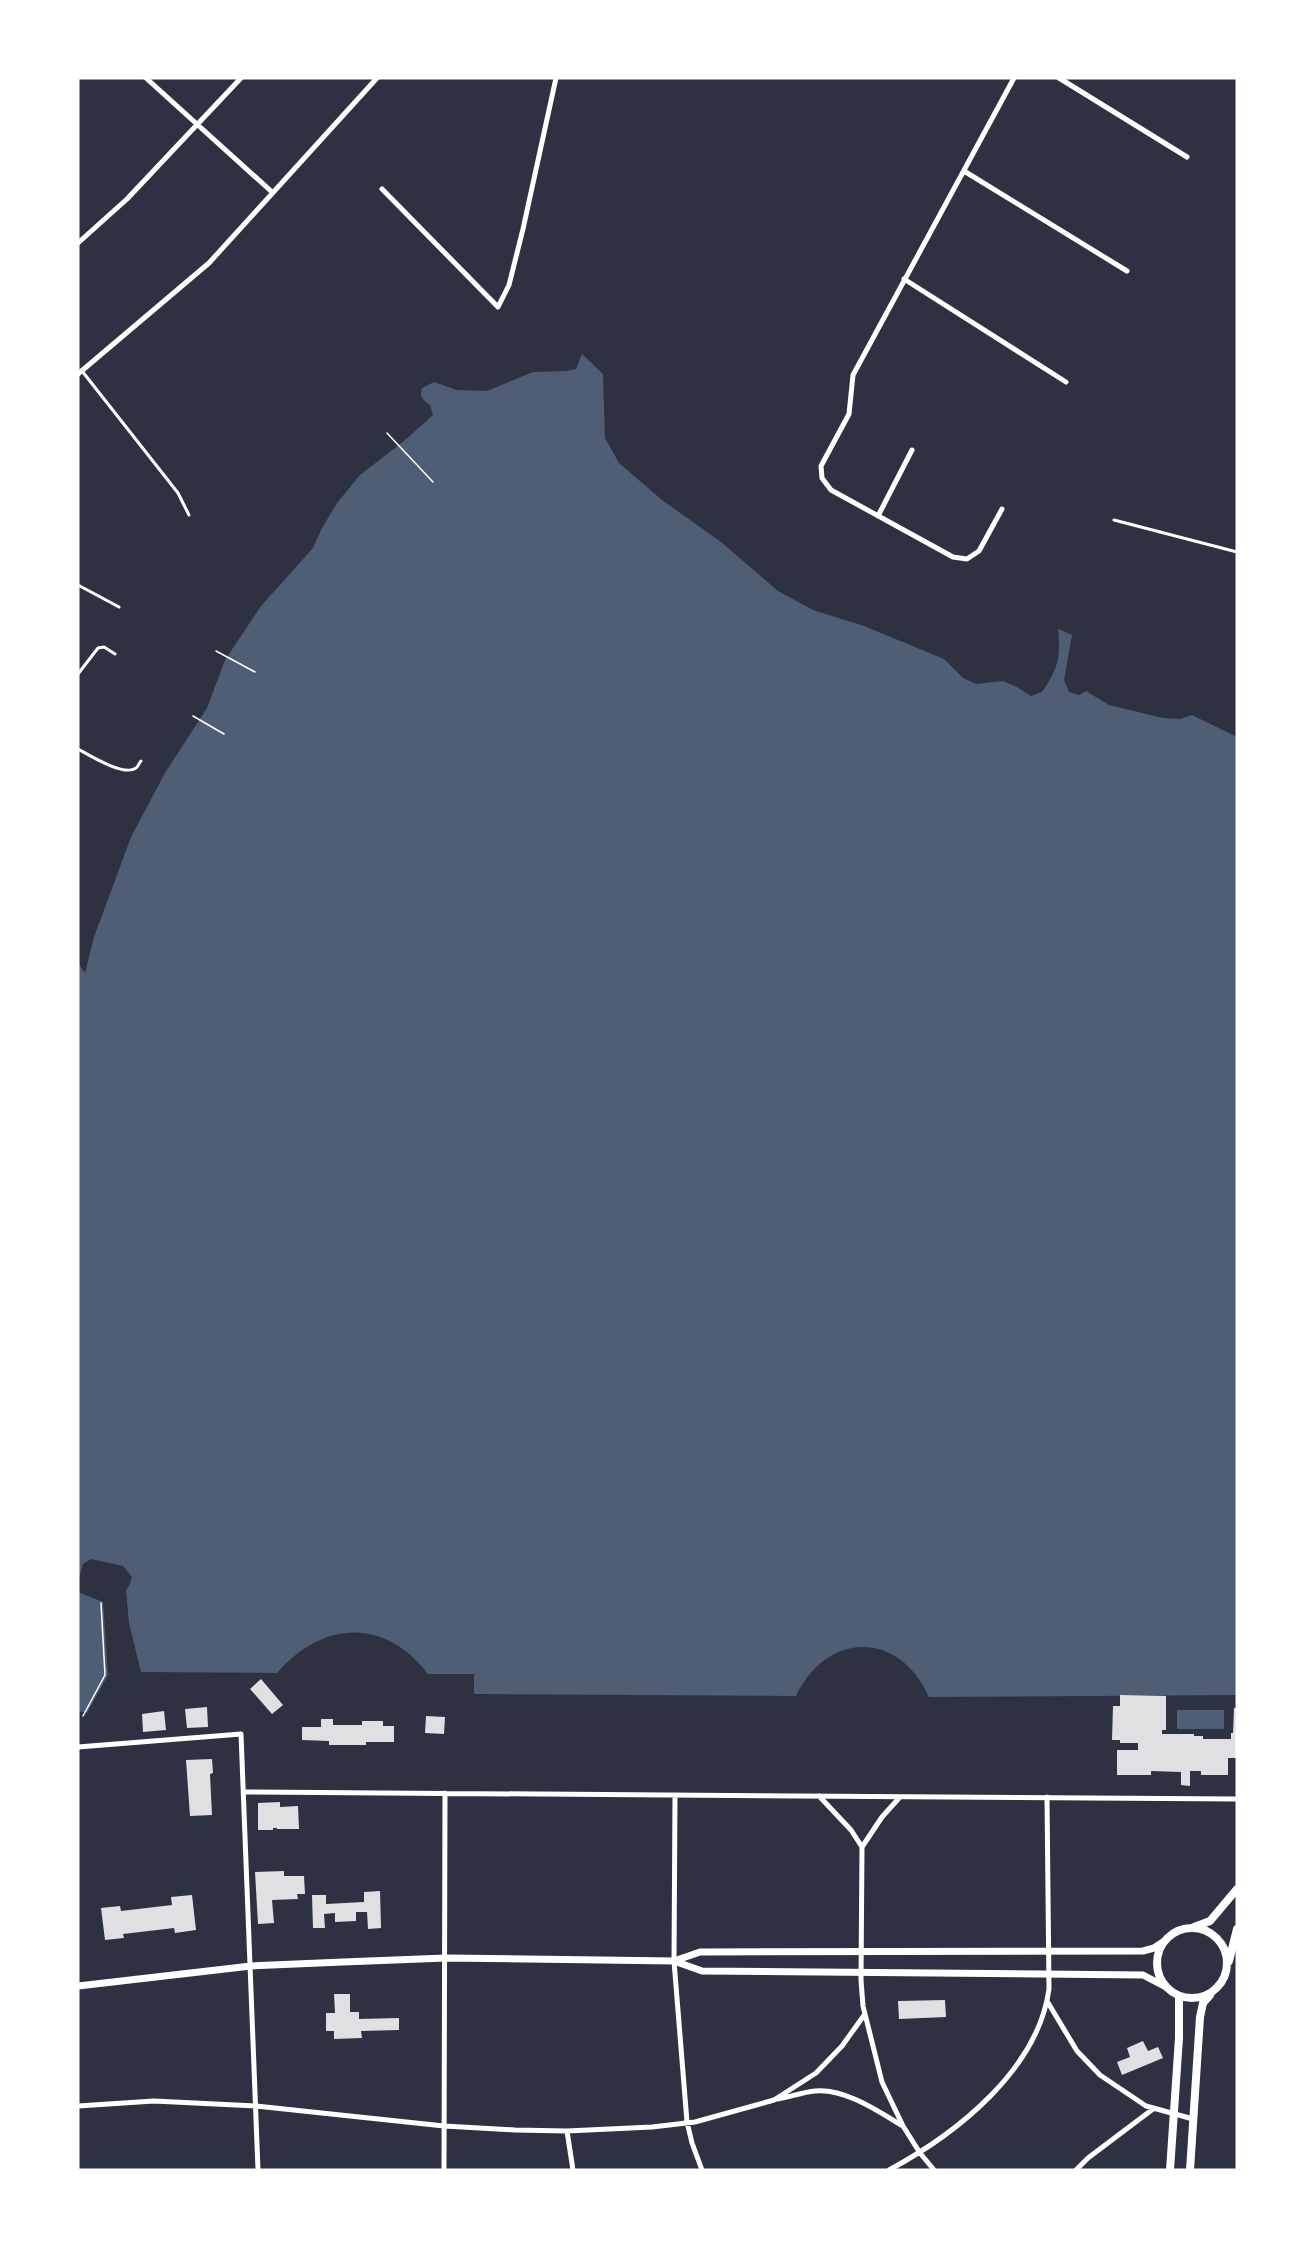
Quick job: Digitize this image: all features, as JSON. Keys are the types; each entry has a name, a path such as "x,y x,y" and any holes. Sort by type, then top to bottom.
{"main road":[{"path":"1213,1992 1190,1999 1179,1996 1166,1987 1160,1978 1158,1958 1166,1940 1180,1930 1210,1921 1237,1889"},
{"path":"1188,1928 1199,1929 1218,1939 1224,1947 1228,1968"},
{"path":"1190,2170 1201,2010 1203,2003 1220,1986 1228,1968 1237,1929"},
{"path":"1170,2170 1179,2038 1179,1996"}],"street":[{"path":"146,78 272,192"},
{"path":"78,243 127,200 241,78"},
{"path":"80,373 209,263 376,78"},
{"path":"382,189 498,308 509,285 556,78"},
{"path":"1002,509 979,551 967,559 953,557 831,490 822,478 821,466 849,414 853,375 1014,78"},
{"path":"1059,78 1187,157"},
{"path":"964,171 1127,271"},
{"path":"904,279 1066,382"},
{"path":"878,516 912,450"},
{"path":"78,1748 241,1734 258,2170"},
{"path":"244,1792 1237,1799"},
{"path":"444,2170 445,1792"},
{"path":"819,1795 862,1847"},
{"path":"675,1796 674,1961 687,2122 702,2170"},
{"path":"900,1797 882,1817 862,1847 861,1972 865,2014 882,2082 903,2126 934,2170"},
{"path":"889,2170 920,2153 991,2096 1031,2043 1047,2001 1049,1973 1047,1797"},
{"path":"674,1961 700,1952 1143,1951 1154,1948 1166,1940"},
{"path":"78,1986 250,1966 446,1958 674,1961 702,1971 1143,1975 1166,1987"},
{"path":"1047,2001 1067,2037 1088,2064 1126,2093 1153,2109 1193,2120"},
{"path":"774,2100 816,2073 842,2046 865,2014"},
{"path":"78,2106 154,2101 256,2106 444,2126 567,2132 694,2122 817,2091 837,2094 864,2103 903,2126"},
{"path":"1076,2170 1088,2158 1153,2109"},
{"path":"567,2132 573,2170"}],"lane":[{"path":"80,373 178,493 189,515"},
{"path":"1114,520 1237,552"},
{"path":"78,585 119,607"},
{"path":"78,674 98,648 104,647 115,654"},
{"path":"78,749 116,768 135,769 141,760"}],"path":[{"path":"387,433 433,482"},
{"path":"216,651 255,672"},
{"path":"193,716 224,734"},
{"path":"83,1716 105,1675 101,1603"}],"water":[{"path":"582,354 603,374 605,438 619,463 662,500 721,542 778,591 813,610 864,626 944,659 963,678 976,684 1003,681 1031,696 1042,692 1055,669 1059,648 1058,629 1072,635 1064,680 1069,692 1079,695 1086,691 1109,705 1163,718 1180,719 1192,715 1237,737 1237,1695 929,1697 916,1675 900,1659 882,1650 863,1647 844,1650 826,1659 809,1675 796,1696 474,1694 474,1674 428,1674 411,1655 392,1642 373,1635 353,1633 333,1635 314,1643 295,1656 277,1673 141,1672 129,1623 126,1590 132,1577 123,1566 91,1559 83,1564 78,1582 78,963 85,973 94,937 131,837 165,773 207,708 225,660 261,606 313,548 337,503 360,475 433,415 430,405 421,396 422,388 434,382 457,390 487,391 533,372 576,369"},
{"path":"78,1592 103,1602 108,1675 87,1713 78,1711"},
{"path":"1177,1710 1224,1710 1224,1729 1177,1729"}],"building":[{"path":"261,1679 283,1705 272,1714 250,1689"},
{"path":"1120,1695 1166,1696 1166,1730 1162,1730 1162,1734 1194,1734 1194,1736 1203,1736 1203,1739 1231,1739 1234,1708 1237,1708 1237,1758 1228,1758 1228,1775 1201,1775 1201,1771 1190,1771 1190,1786 1181,1785 1181,1772 1151,1771 1151,1775 1117,1775 1117,1750 1138,1750 1138,1743 1120,1743 1120,1740 1112,1740 1113,1706 1120,1706"},
{"path":"207,1707 208,1727 187,1728 185,1709"},
{"path":"164,1711 166,1730 143,1732 142,1714"},
{"path":"426,1716 445,1717 444,1734 425,1733"},
{"path":"321,1719 333,1719 333,1725 362,1725 362,1721 383,1721 383,1726 394,1726 394,1742 329,1745 329,1741 302,1740 302,1727 321,1727"},
{"path":"212,1759 213,1773 210,1774 212,1815 190,1816 186,1760"},
{"path":"280,1802 280,1807 298,1806 299,1829 258,1830 258,1803"},
{"path":"284,1871 284,1876 304,1876 305,1894 297,1894 298,1899 272,1900 274,1923 258,1924 255,1872"},
{"path":"380,1891 381,1928 368,1929 367,1912 356,1912 356,1921 335,1922 335,1913 324,1914 325,1928 313,1928 312,1895 326,1895 326,1904 364,1902 364,1892"},
{"path":"192,1895 196,1930 175,1933 174,1928 123,1934 124,1938 105,1940 101,1908 120,1906 121,1911 172,1905 171,1897"},
{"path":"334,1994 350,1994 350,2012 359,2012 359,2019 399,2018 399,2030 361,2031 362,2038 334,2039 334,2031 326,2031 326,2013 335,2013"},
{"path":"945,2000 946,2017 899,2019 898,2001"},
{"path":"1143,2041 1148,2051 1158,2047 1163,2058 1122,2075 1117,2062 1130,2057 1127,2048"}]}
